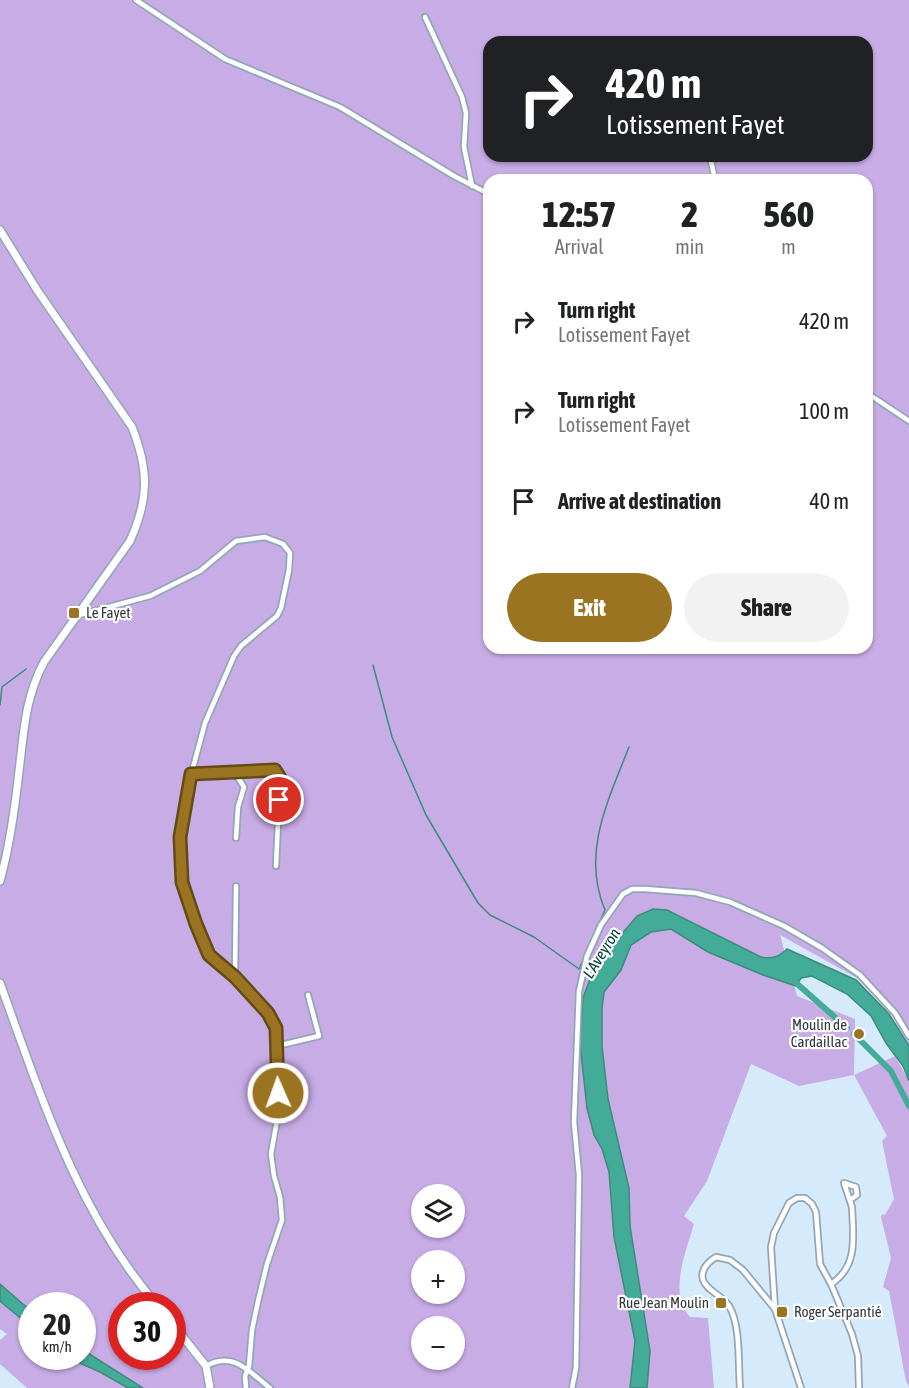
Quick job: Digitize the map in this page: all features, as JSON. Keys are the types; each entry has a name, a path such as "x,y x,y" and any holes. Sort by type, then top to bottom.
{"street":[{"path":"136,0 225,59 340,107 483,191"},
{"path":"425,17 462,97 466,113 464,147 472,186"},
{"path":"0,230 57,320 121,408 140,449 145,468 143,505 130,542 44,662 28,698 14,816 0,881"},
{"path":"873,397 909,421"},
{"path":"79,615 150,596 200,572 236,541 265,537 283,544 290,553 281,608 277,616 241,646 234,656 205,723 191,774 180,837 182,882 209,955 235,977 268,1013 276,1028 279,1109 271,1154 280,1197 282,1220 261,1286 252,1330 246,1388"},
{"path":"191,774 235,774 275,770 280,778 276,866"},
{"path":"235,774 244,787 238,807 236,838"},
{"path":"235,977 236,886"},
{"path":"572,1388 576,1368 579,1175 574,1122 579,991 587,956 601,925 623,894 632,889 696,893 730,902 784,926 822,948 860,975 895,1013 909,1036"},
{"path":"0,983 45,1110 74,1176 107,1236 146,1292"},
{"path":"277,1046 319,1036 308,995"},
{"path":"801,1388 775,1309 771,1247 774,1233 789,1203 797,1198 805,1198 816,1212 820,1264 852,1334 858,1356 859,1388"},
{"path":"831,1284 845,1272 854,1249 850,1200"},
{"path":"740,1388 734,1316 726,1302 709,1289 703,1280 702,1272 708,1262 716,1257 730,1260 743,1270 775,1309"},
{"path":"186,1338 206,1366 210,1388"},
{"path":"206,1366 224,1359 236,1362 270,1388"}],"shaded area":[{"path":"0,0 909,0 909,1045 892,1015 859,979 780,935 797,996 855,1019 854,1075 799,1086 751,1064 707,1181 684,1216 694,1224 683,1259 679,1285 680,1297 690,1317 708,1318 714,1388 27,1388 0,1364 0,1340 7,1334 0,1329"},
{"path":"653,909 667,910 761,957 775,957 787,949 856,980 889,1014 909,1046 909,1081 903,1066 886,1043 871,1016 847,994 812,976 801,978 796,986 763,975 708,952 671,929 651,932 631,945 621,970 604,992 602,1008 602,1046 608,1099 629,1188 630,1226 650,1351 647,1388 630,1388 635,1341 614,1237 609,1172 602,1149 594,1135 587,1108 580,1044 583,998 590,979 609,949 610,942 620,936 637,916"},
{"path":"895,1056 909,1081 909,1387 889,1291 883,1287 891,1258 881,1217 882,1214 885,1215 894,1199 882,1141 887,1136 854,1075"},
{"path":"0,1284 18,1300 18,1316 0,1301"},
{"path":"96,1358 108,1366 108,1370 115,1370 143,1388 128,1388 96,1370"}],"waterway":[{"name":"L'Aveyron","path":"373,665 392,737 426,815 478,903 490,915 534,937 579,969 605,910 598,889 596,868 600,827 629,747"},
{"path":"0,705 2,687 26,669"},
{"path":"794,981 847,1028"},
{"path":"854,1034 891,1071 909,1106"}],"place":[{"name":"Le Fayet","path":"74,613"},
{"name":"Moulin de Cardaillac","path":"859,1034"},
{"name":"Rue Jean Moulin","path":"721,1303"},
{"name":"Roger Serpantié","path":"782,1312"}],"route":[{"path":"278,1093 276,1028 268,1013 235,977 209,955 182,882 180,837 191,774 235,774 275,770 280,778 279,800"}]}
